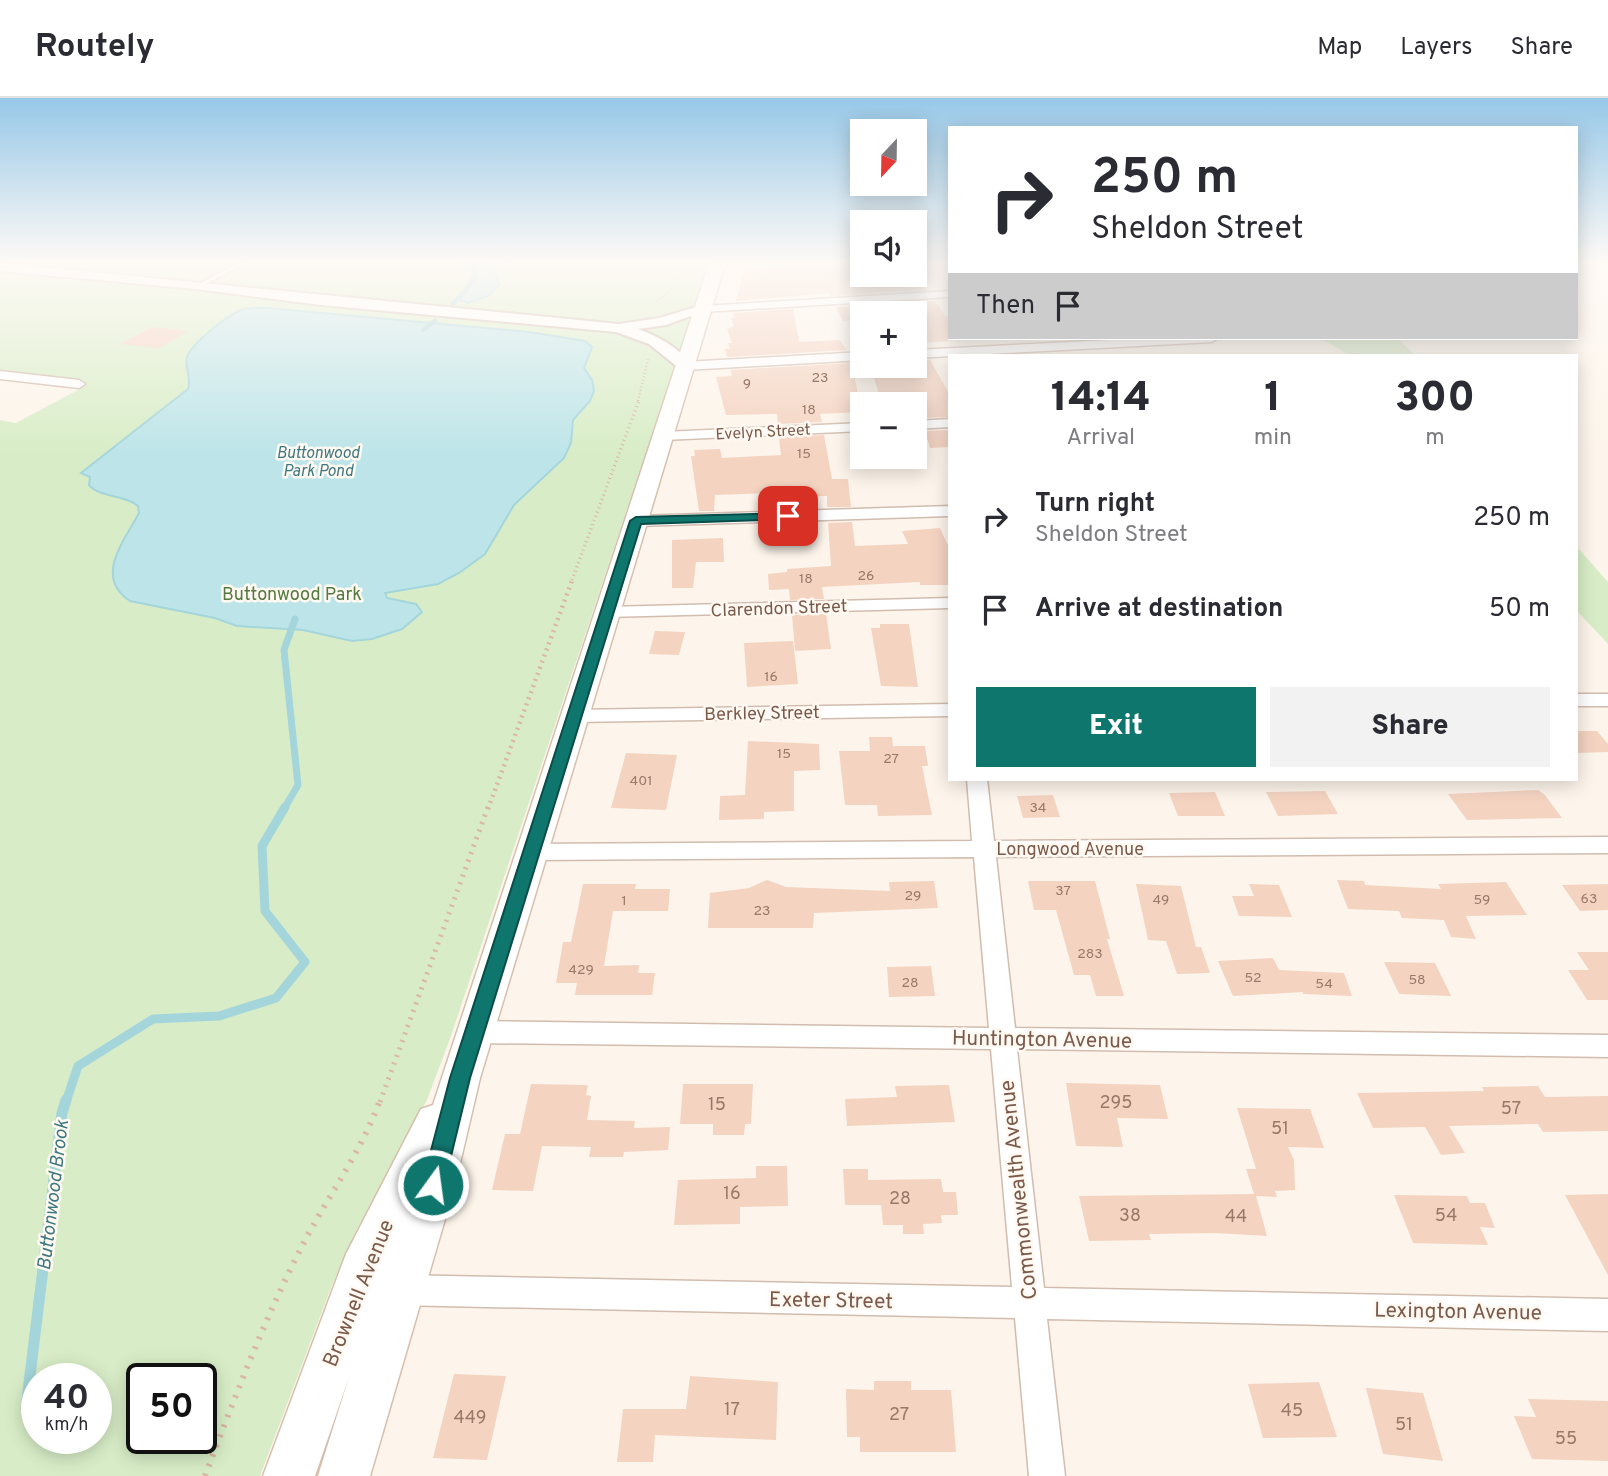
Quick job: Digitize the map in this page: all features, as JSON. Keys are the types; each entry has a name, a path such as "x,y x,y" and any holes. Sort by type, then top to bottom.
{"main road":[{"name":"Brownell Avenue","path":"289,1476 378,1289 433,1185 460,1078 698,325"},
{"name":"Brownell Avenue","path":"344,1476 378,1289"}],"street":[{"path":"587,325 616,328 655,340 670,349 685,366 850,357"},
{"path":"616,328 636,325"},
{"path":"927,353 1175,340"},
{"path":"2,376 79,384"},
{"path":"927,424 948,423"},
{"name":"Evelyn Street","path":"663,436 850,428"},
{"path":"636,521 948,511"},
{"name":"Clarendon Street","path":"607,612 948,603"},
{"path":"1578,700 1608,700"},
{"name":"Berkley Street","path":"574,716 948,710"},
{"name":"Commonwealth Avenue","path":"976,781 1047,1476"},
{"name":"Longwood Avenue","path":"532,852 1608,845"},
{"name":"Huntington Avenue","path":"476,1032 1608,1046"},
{"name":"Exeter Street","path":"378,1289 1030,1304 1307,1307"},
{"name":"Lexington Avenue","path":"1307,1307 1608,1315"}],"path":[{"path":"205,1476 245,1371 309,1233 329,1194 354,1158 375,1115 642,391 648,355 640,348 614,337 617,325"}],"green space":[{"name":"Buttonwood Park","path":"0,325 689,325 451,1036 427,1100 357,1229 332,1285 260,1476 0,1476 0,420 16,423 87,385 5,376 0,372"},
{"path":"1323,340 1399,340 1414,354 1347,354"},
{"path":"1578,548 1608,582 1608,644 1578,612"}],"water":[{"name":"Buttonwood Park Pond","path":"218,325 456,325 529,332 585,341 592,347 584,368 592,380 594,391 590,401 573,420 571,443 564,458 514,505 485,554 438,584 385,593 387,598 416,604 422,612 402,629 372,639 352,641 303,630 237,626 215,618 130,601 119,591 114,581 115,558 139,513 138,506 126,499 94,489 89,485 90,477 81,473 188,389 187,357"}],"building":[{"path":"796,325 799,342 840,340 846,350 727,357 725,349 730,349 728,343 732,343 727,329 734,326"},
{"path":"927,325 948,325 950,341 927,343"},
{"path":"152,327 189,331 159,348 120,344"},
{"path":"927,360 930,360 948,392 948,417 927,418 927,392 878,392 874,378 927,378"},
{"path":"850,363 850,378 855,378 857,392 850,392 850,413 820,414 822,422 778,424 777,414 726,415 716,377 732,376 731,370"},
{"path":"948,430 948,447 930,448 927,431"},
{"path":"824,435 832,479 848,479 851,507 827,507 827,496 771,498 770,493 715,495 714,511 699,511 691,456 695,456 694,450 720,449 722,458 781,455 779,437"},
{"path":"852,522 855,546 908,544 902,531 940,528 948,546 948,585 920,585 920,582 822,587 824,599 790,600 789,589 769,590 768,574 787,572 787,569 831,566 828,523"},
{"path":"723,538 724,562 696,562 693,588 672,588 672,540"},
{"path":"826,614 831,649 795,651 792,615"},
{"path":"880,624 909,624 918,687 881,686 871,628 880,628"},
{"path":"655,631 685,632 679,655 649,654"},
{"path":"793,641 798,684 747,687 744,643"},
{"path":"1578,731 1597,731 1608,744 1608,752 1578,753"},
{"path":"869,737 892,737 893,746 925,746 928,766 922,766 932,815 878,816 877,805 845,805 839,751 870,751"},
{"path":"748,741 819,744 820,770 794,771 794,811 764,812 764,819 719,820 720,796 745,795"},
{"path":"626,753 677,755 666,810 611,808"},
{"path":"1538,790 1562,818 1467,820 1448,794"},
{"path":"1325,791 1338,814 1278,816 1266,792"},
{"path":"1215,792 1225,816 1178,816 1169,793"},
{"path":"1053,795 1060,817 1023,818 1017,796"},
{"path":"767,880 786,887 890,891 889,882 934,881 938,908 814,913 813,928 708,928 710,893 749,888"},
{"path":"1337,880 1364,881 1365,885 1441,889 1438,884 1506,882 1527,915 1466,916 1476,939 1451,937 1444,920 1402,918 1399,911 1348,909"},
{"path":"1028,881 1095,881 1110,939 1107,939 1124,996 1096,996 1090,975 1074,975 1056,910 1034,910"},
{"path":"583,884 636,884 635,889 670,889 668,911 613,911 604,966 639,965 638,973 655,973 652,995 575,995 577,983 556,983 563,942 571,942"},
{"path":"1136,884 1181,886 1196,947 1201,947 1210,973 1177,974 1166,941 1148,940"},
{"path":"1249,884 1279,885 1292,917 1239,916 1232,896 1254,896"},
{"path":"1608,884 1608,910 1580,911 1562,885"},
{"path":"1577,952 1608,952 1608,1000 1587,1000 1568,970 1589,970"},
{"path":"1273,958 1279,970 1344,973 1352,996 1303,992 1233,996 1218,961"},
{"path":"1384,962 1435,963 1451,996 1399,994"},
{"path":"931,966 935,996 889,997 887,967"},
{"path":"1066,1083 1160,1085 1168,1119 1117,1118 1123,1147 1076,1146"},
{"path":"531,1084 588,1085 586,1095 591,1096 587,1120 635,1121 634,1128 670,1127 668,1150 624,1152 623,1157 589,1157 591,1147 542,1146 533,1191 492,1190 505,1134 520,1134"},
{"path":"683,1084 753,1084 751,1124 745,1124 744,1135 713,1135 713,1124 680,1124"},
{"path":"949,1085 955,1122 847,1126 845,1099 897,1097 895,1086"},
{"path":"1538,1086 1545,1097 1608,1096 1608,1131 1543,1132 1538,1124 1449,1126 1465,1153 1441,1155 1425,1127 1373,1128 1357,1093 1484,1091 1482,1087"},
{"path":"1237,1108 1310,1109 1324,1148 1288,1147 1294,1160 1295,1190 1275,1191 1277,1197 1256,1196 1267,1236 1215,1233 1149,1234 1151,1240 1089,1241 1079,1196 1254,1194 1246,1169 1256,1169"},
{"path":"756,1166 787,1166 788,1206 740,1207 740,1224 674,1225 678,1180 756,1178"},
{"path":"843,1169 868,1169 868,1180 941,1179 943,1192 956,1192 958,1215 941,1215 942,1223 923,1224 924,1234 903,1234 903,1225 883,1225 881,1205 845,1205"},
{"path":"1608,1194 1608,1275 1565,1195"},
{"path":"1394,1195 1467,1196 1470,1203 1485,1203 1495,1228 1480,1227 1488,1245 1413,1243"},
{"path":"454,1374 506,1376 487,1460 433,1458"},
{"path":"690,1376 778,1382 776,1440 655,1435 653,1462 617,1462 623,1409 686,1409"},
{"path":"874,1381 911,1381 911,1390 951,1390 956,1452 860,1452 860,1437 847,1437 846,1389 874,1390"},
{"path":"1319,1382 1337,1437 1263,1438 1248,1384"},
{"path":"1366,1388 1423,1393 1443,1461 1383,1454"},
{"path":"1528,1399 1608,1401 1608,1461 1532,1459 1514,1416 1536,1417"}],"waterway":[{"name":"Buttonwood Brook","path":"423,330 429,325"},
{"name":"Buttonwood Brook","path":"284,809 298,785 284,650 295,619"},
{"name":"Buttonwood Brook","path":"66,1102 78,1066 153,1019 219,1016 276,998 305,962 265,911 262,846 285,807"},
{"name":"Buttonwood Brook","path":"31,1363 62,1113 66,1100"}],"route":[{"path":"433,1185 460,1078 636,521 788,516"}]}
